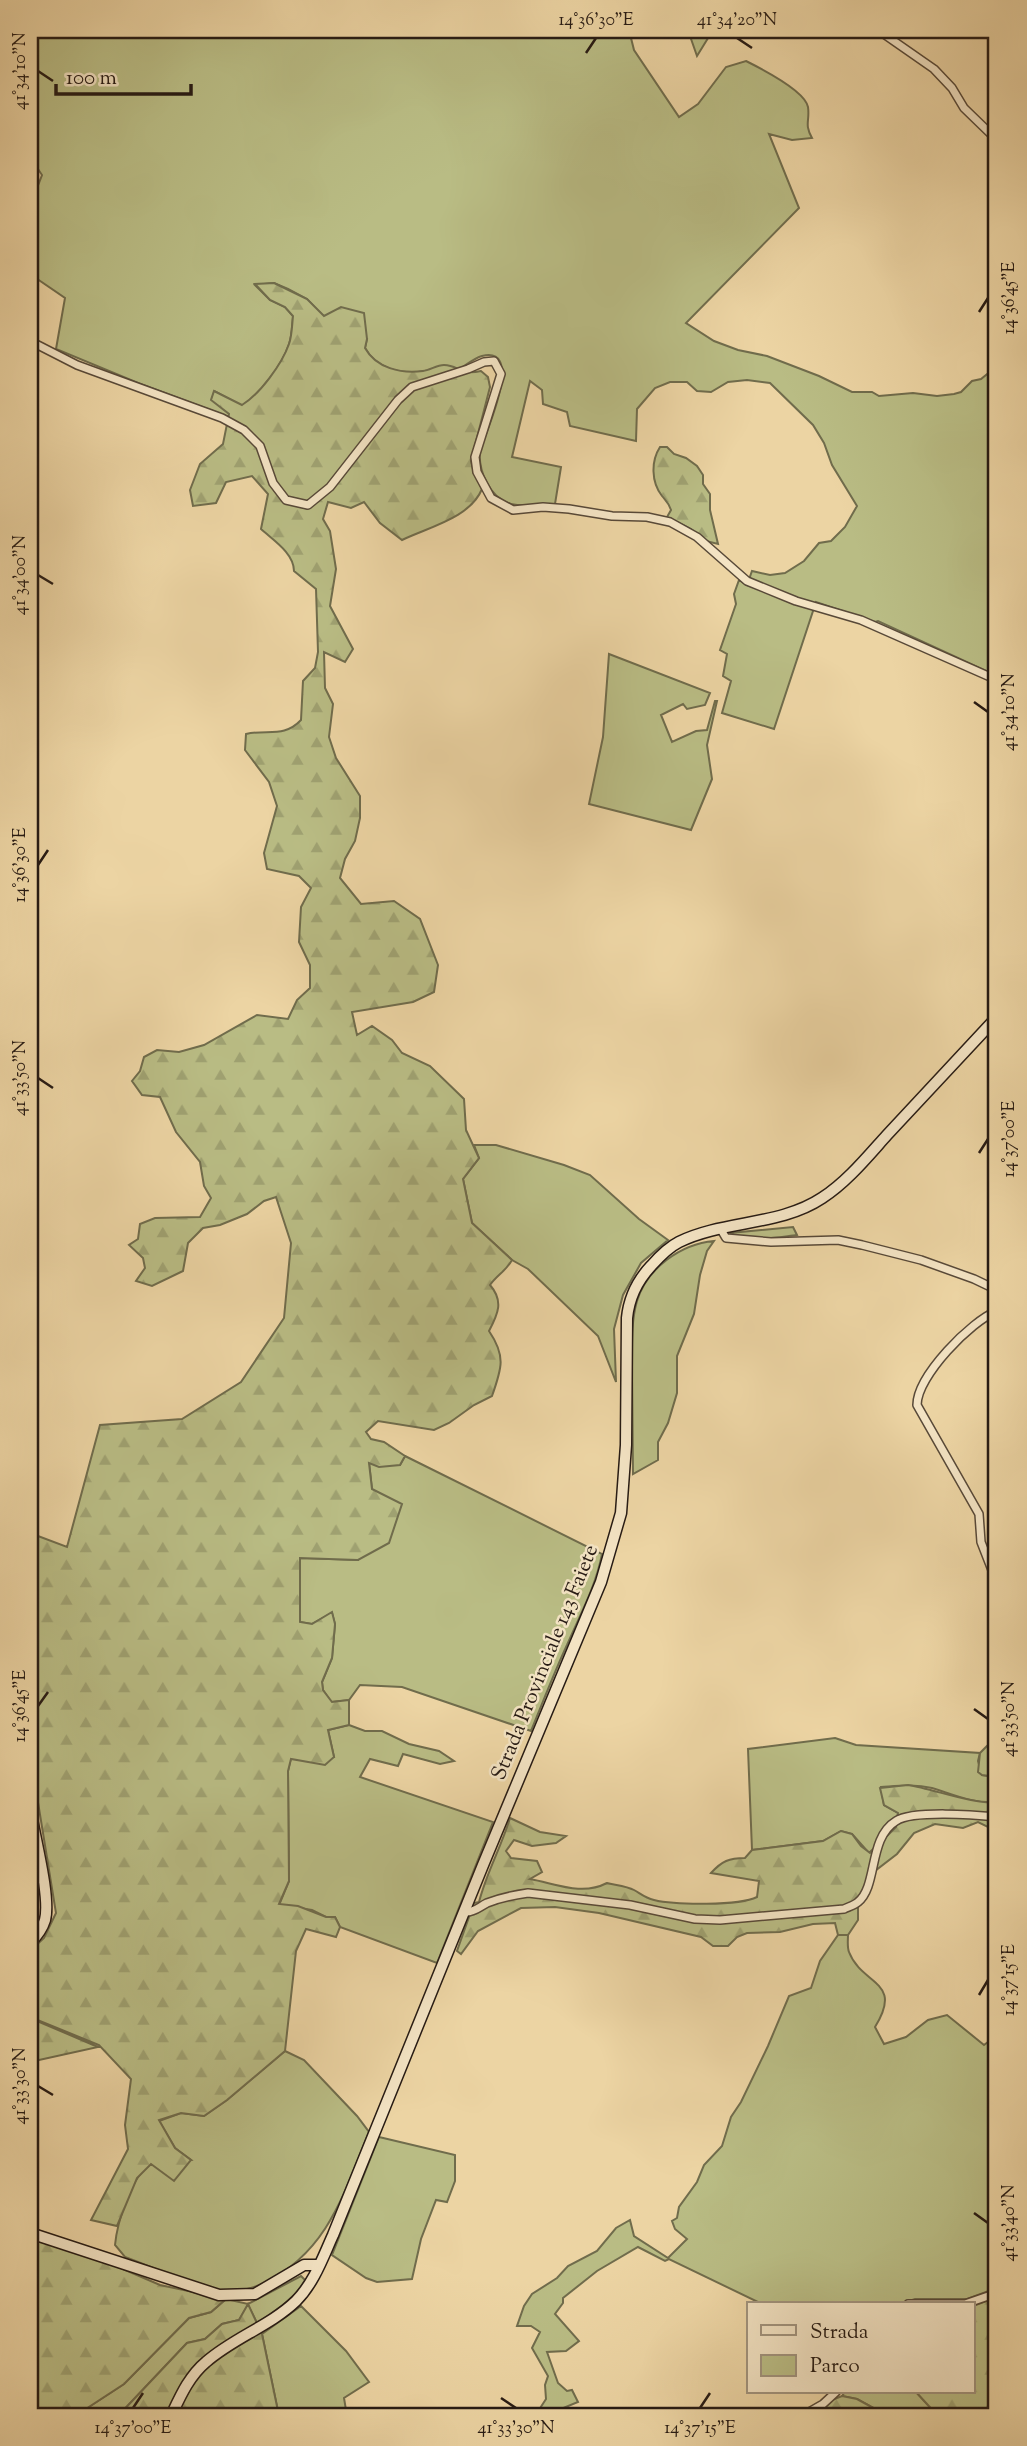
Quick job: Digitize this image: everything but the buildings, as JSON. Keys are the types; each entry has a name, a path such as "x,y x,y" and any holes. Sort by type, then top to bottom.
{"main road":[{"name":"Strada Provinciale 143 Faiete","path":"171,2416 183,2391 206,2361 295,2303 319,2265 599,1589 621,1513 626,1445 627,1318 632,1293 647,1271 677,1242 720,1228 800,1209 824,1197 859,1165 997,1017"},
{"path":"30,1808 44,1888 46,1917 40,1933 30,1943"},
{"path":"30,2233 219,2295 255,2294 304,2265 319,2265"}],"street":[{"path":"878,30 934,69 964,108 997,139"},
{"path":"30,341 77,365 222,418 244,430 260,446 273,483 286,500 308,505 330,487 398,400 412,387 494,361 501,374 475,457 477,472 491,498 513,510 569,509 670,522 697,537 747,581 796,601 861,620 997,680"},
{"path":"720,1228 726,1238 747,1242 838,1240 882,1249 974,1279 997,1290"},
{"path":"997,1311 975,1322 948,1350 917,1395 917,1405 979,1514 981,1542 997,1583"},
{"path":"466,1912 473,1912 485,1904 514,1895 528,1893 630,1905 695,1919 720,1920 844,1909 861,1899 871,1876 882,1835 898,1819 921,1815 997,1817"},
{"path":"971,2302 997,2293"},
{"path":"802,2416 834,2394"}],"green space":[{"path":"30,30 629,30 634,50 679,117 698,104 726,67 746,61 781,81 799,94 808,107 808,126 812,138 792,140 769,134 799,208 686,323 714,341 738,350 767,356 852,392 872,392 879,396 954,394 961,392 972,381 981,379 997,366 997,676 878,621 816,602 774,729 722,713 731,681 723,676 727,654 720,650 736,604 734,594 739,580 747,585 752,571 770,575 785,573 804,561 819,543 831,541 845,527 857,506 832,465 824,443 813,425 770,383 747,380 728,382 711,392 697,391 687,382 670,382 655,388 637,409 636,441 570,426 567,412 543,404 542,390 530,381 512,457 561,467 555,504 521,505 503,501 497,496 486,482 481,466 480,450 494,411 502,377 501,364 495,356 479,357 458,370 445,367 416,372 390,369 370,355 365,348 367,339 324,317 307,299 274,283 255,285 270,300 285,307 293,316 289,344 270,378 242,406 214,391 229,417 56,349 65,298 30,274 30,197 42,175 30,157"},
{"path":"691,30 713,30 697,56 690,36"},
{"path":"274,283 307,299 324,316 341,307 364,313 367,339 365,348 382,365 415,372 449,365 468,372 481,371 488,377 490,387 471,461 482,489 468,507 448,520 402,540 380,523 364,502 351,508 328,502 323,519 330,531 336,569 330,606 353,649 345,662 324,652 325,688 333,704 329,737 336,758 360,796 360,818 355,841 345,859 340,878 361,904 394,901 420,919 438,965 434,992 413,1002 352,1012 357,1035 372,1026 392,1040 402,1053 430,1066 464,1099 466,1130 479,1158 463,1179 472,1223 512,1260 490,1285 497,1297 498,1308 489,1331 498,1348 501,1362 492,1396 434,1430 378,1421 366,1432 371,1439 384,1442 405,1456 400,1465 379,1467 369,1463 372,1489 402,1504 389,1543 358,1560 300,1558 300,1622 312,1624 332,1612 335,1624 332,1658 322,1682 323,1690 332,1702 349,1700 349,1725 328,1730 334,1757 325,1765 291,1759 288,1771 289,1881 279,1904 298,1906 326,1917 335,1917 340,1927 336,1937 306,1929 296,1951 285,2051 204,2116 181,2113 159,2120 175,2148 191,2160 174,2181 151,2164 137,2178 117,2226 91,2220 128,2149 125,2125 131,2079 99,2045 30,2017 30,1951 44,1938 56,1913 30,1753 30,1533 67,1547 100,1425 182,1419 241,1382 284,1318 291,1243 276,1197 264,1201 247,1214 220,1225 203,1228 188,1243 183,1271 152,1286 136,1281 145,1268 143,1258 129,1245 138,1239 140,1224 155,1218 200,1217 211,1198 204,1186 200,1162 176,1132 160,1097 142,1095 132,1081 140,1071 144,1057 157,1050 179,1052 204,1045 257,1015 288,1019 297,1000 310,988 310,965 299,942 301,907 311,888 299,876 267,869 264,853 277,806 269,782 245,750 246,734 282,731 295,726 301,720 303,681 315,668 318,652 316,589 294,571 291,558 261,529 268,494 252,476 226,482 216,503 193,506 190,490 200,464 223,444 229,414 211,400 214,391 242,405 270,378 289,344 293,316 285,307 270,300 255,284"},
{"path":"660,447 667,447 674,454 686,458 697,466 703,475 703,484 710,494 710,510 718,544 706,541 691,529 667,517 671,510 658,490 654,472"},
{"path":"609,654 710,693 705,705 687,709 683,704 661,715 672,742 696,731 707,730 717,701 707,745 712,779 691,830 589,804 603,737"},
{"path":"474,1145 496,1145 590,1175 639,1219 668,1240 641,1263 623,1295 614,1329 616,1382 598,1336 528,1269 512,1260 472,1223 463,1179 479,1158"},
{"path":"793,1227 797,1235 772,1238 745,1238 730,1233"},
{"path":"714,1241 707,1251 694,1314 677,1356 677,1393 668,1423 658,1442 658,1460 633,1474 632,1341 637,1301 649,1278 667,1260 689,1247"},
{"path":"405,1456 602,1554 592,1589 531,1731 402,1687 360,1685 349,1700 331,1702 323,1690 322,1682 332,1658 335,1624 332,1613 312,1624 300,1622 300,1558 358,1560 372,1489 369,1462 400,1465"},
{"path":"349,1725 365,1731 382,1731 409,1744 439,1751 454,1761 440,1764 403,1754 398,1766 370,1759 360,1777 493,1822 437,1963 340,1927 335,1917 279,1905 289,1881 288,1771 291,1758 334,1757 328,1730"},
{"path":"835,1738 856,1745 980,1753 978,1761 982,1775 997,1777 997,1802 972,1800 925,1787 881,1787 884,1805 898,1813 896,1827 869,1853 852,1834 841,1831 823,1841 752,1850 748,1749"},
{"path":"987,1746 997,1749 997,1777 978,1772 980,1753"},
{"path":"908,1785 966,1799 997,1802 997,1826 990,1828 978,1822 963,1828 935,1824 914,1833 897,1854 875,1871 858,1906 858,1920 848,1935 838,1935 835,1923 813,1924 780,1932 747,1933 737,1937 728,1946 713,1946 701,1937 599,1913 555,1907 521,1908 478,1931 461,1954 457,1951 474,1903 479,1902 510,1818 540,1832 566,1836 556,1843 532,1846 514,1840 506,1851 511,1858 537,1861 542,1872 530,1879 579,1889 607,1883 664,1902 736,1902 757,1897 759,1881 711,1873 726,1861 745,1858 752,1850 823,1841 841,1831 852,1834 870,1853 896,1827 898,1813 884,1805 880,1788"},
{"path":"838,1935 848,1935 848,1950 855,1963 883,1992 883,2012 875,2027 884,2044 906,2037 928,2020 947,2015 984,2045 997,2035 997,2288 967,2299 915,2299 907,2302 758,2302 638,2247 597,2271 563,2298 563,2303 555,2314 579,2341 566,2351 547,2352 558,2383 567,2391 572,2390 578,2402 544,2416 535,2416 546,2399 545,2385 548,2376 532,2348 540,2332 531,2326 517,2326 524,2306 532,2294 557,2278 568,2266 597,2251 616,2228 630,2220 634,2236 668,2258 687,2239 675,2229 672,2221 677,2218 679,2207 697,2182 704,2165 722,2146 731,2117 768,2046 789,1996 811,1988 820,1961"},
{"path":"30,2018 98,2047 30,2062"},
{"path":"285,2051 304,2060 369,2132 342,2198 319,2238 286,2270 264,2283 235,2291 223,2291 194,2283 125,2257 115,2245 116,2236 126,2201 137,2178 155,2162 191,2160 175,2148 159,2121 181,2113 204,2116"},
{"path":"379,2137 455,2155 455,2181 447,2202 436,2200 421,2239 412,2279 377,2282 366,2278 332,2255"},
{"path":"30,2229 160,2285 226,2299 211,2312 189,2318 124,2384 75,2416 30,2416"},
{"path":"301,2276 305,2280 295,2293 257,2323 248,2305 239,2320 222,2324 205,2339 187,2343 118,2416 75,2416 124,2384 189,2318 211,2312 226,2299 248,2304"},
{"path":"997,2297 997,2416 938,2416 918,2394 974,2394 974,2306"},
{"path":"248,2304 262,2334 279,2416 118,2416 187,2343 205,2339 222,2324 239,2320"},
{"path":"301,2306 346,2351 369,2382 344,2398 347,2416 279,2416 262,2334"},
{"path":"918,2394 938,2416 878,2416 877,2410 857,2399 842,2396"},
{"path":"842,2396 857,2399 877,2410 878,2416 813,2416 832,2400"}]}
